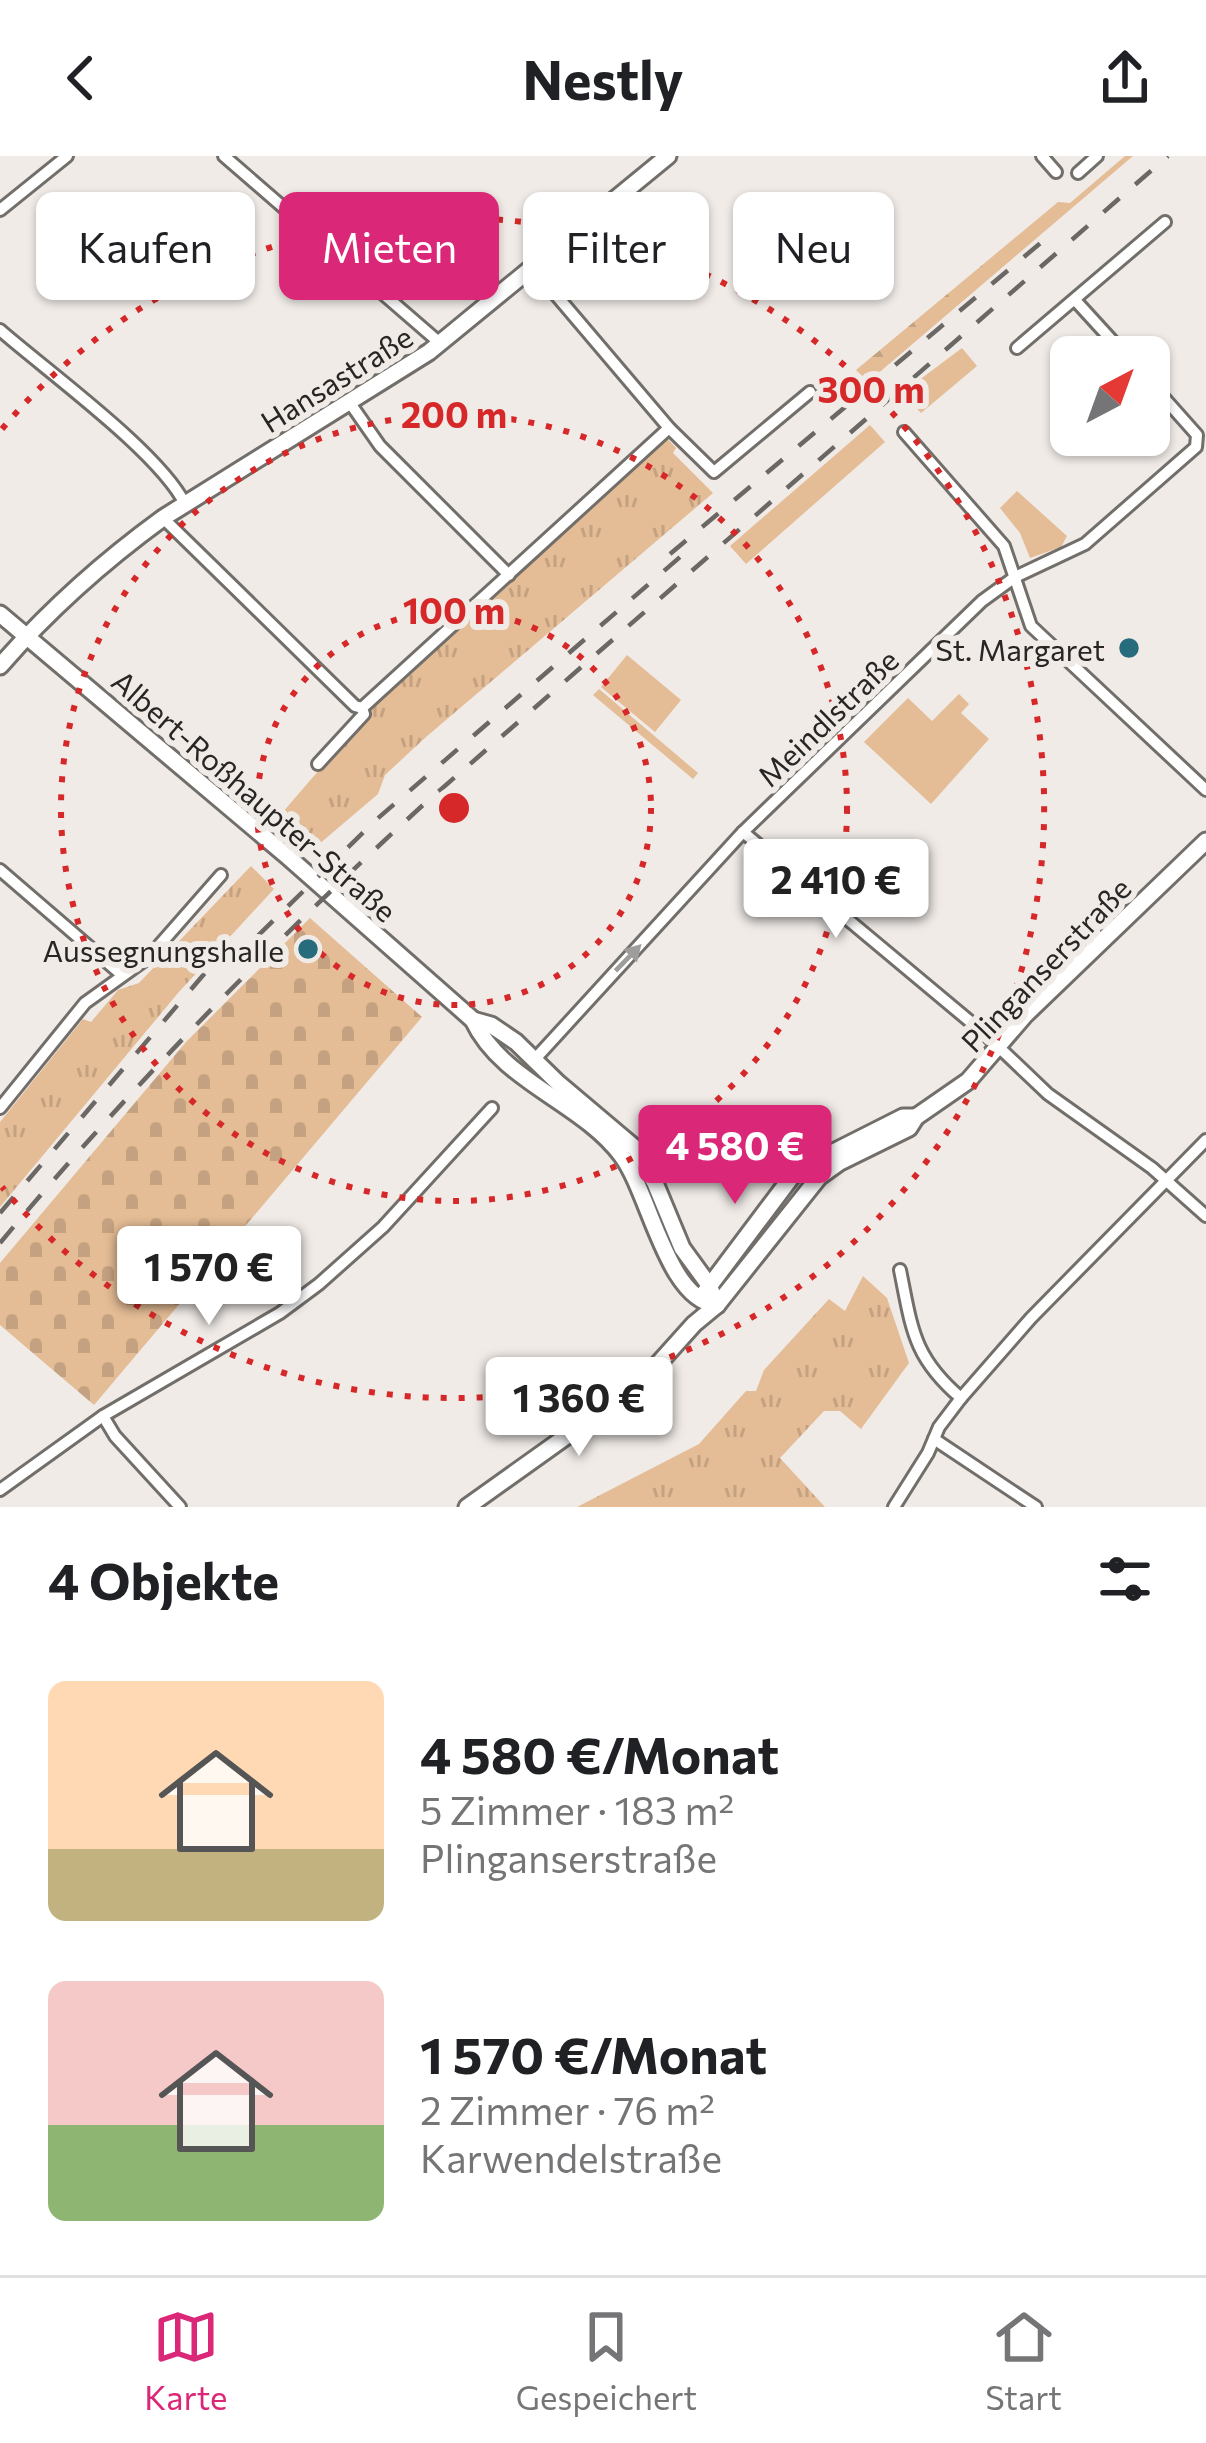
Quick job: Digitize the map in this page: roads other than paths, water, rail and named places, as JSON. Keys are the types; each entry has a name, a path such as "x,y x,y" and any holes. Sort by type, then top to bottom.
{"main road":[{"name":"Hansastraße","path":"624,192 665,157"},
{"name":"Hansastraße","path":"0,666 109,559 163,518 442,344 523,278"},
{"name":"Albert-Roßhaupter-Straße","path":"0,614 473,1020 507,1035 535,1058 610,1134"},
{"name":"Plinganserstraße","path":"467,1507 618,1402 661,1364 819,1177 909,1128 916,1117 968,1081 1206,841"},
{"name":"Albert-Roßhaupter-Straße","path":"473,1020 494,1051 610,1134"},
{"name":"Plinganserstraße","path":"709,1285 796,1171 903,1117 916,1117"},
{"path":"610,1134 646,1163 682,1248 709,1285 709,1304"},
{"path":"610,1134 635,1176 682,1285 709,1304"}],"street":[{"path":"0,210 67,156"},
{"path":"224,156 442,344"},
{"path":"1042,156 1056,172"},
{"path":"1078,173 1097,156"},
{"path":"1017,348 1165,222"},
{"path":"560,300 668,428 714,472 809,392"},
{"path":"1075,300 1108,336"},
{"path":"0,330 152,461 176,485 185,504"},
{"path":"350,404 380,446 509,575"},
{"name":"Meindlstraße","path":"535,1058 742,832 982,601 1015,577 1066,556 1129,507 1199,440 1170,406"},
{"path":"362,708 668,428"},
{"path":"904,432 1004,546 1031,626 1206,790"},
{"path":"163,518 362,708"},
{"path":"318,764 364,714 362,708"},
{"path":"742,832 1048,1094 1167,1180 1206,1216"},
{"path":"0,870 122,975"},
{"path":"0,1108 85,1003 149,957 221,875"},
{"path":"0,1490 103,1416 280,1313 319,1284 383,1228 492,1108"},
{"path":"894,1507 962,1398 1031,1318 1206,1140"},
{"path":"648,1141 817,1146"},
{"path":"900,1270 912,1335 926,1362 962,1398"},
{"path":"103,1416 115,1436 180,1507"},
{"path":"934,1439 1036,1507"}],"railway":[{"path":"0,1243 152,1072 367,857 1168,156"},
{"path":"670,554 1056,230"},
{"path":"228,965 377,819 687,551"},
{"path":"0,1213 234,939"}],"place":[{"name":"St. Margaret","path":"1129,648"},
{"name":"Aussegnungshalle","path":"308,949"}]}
